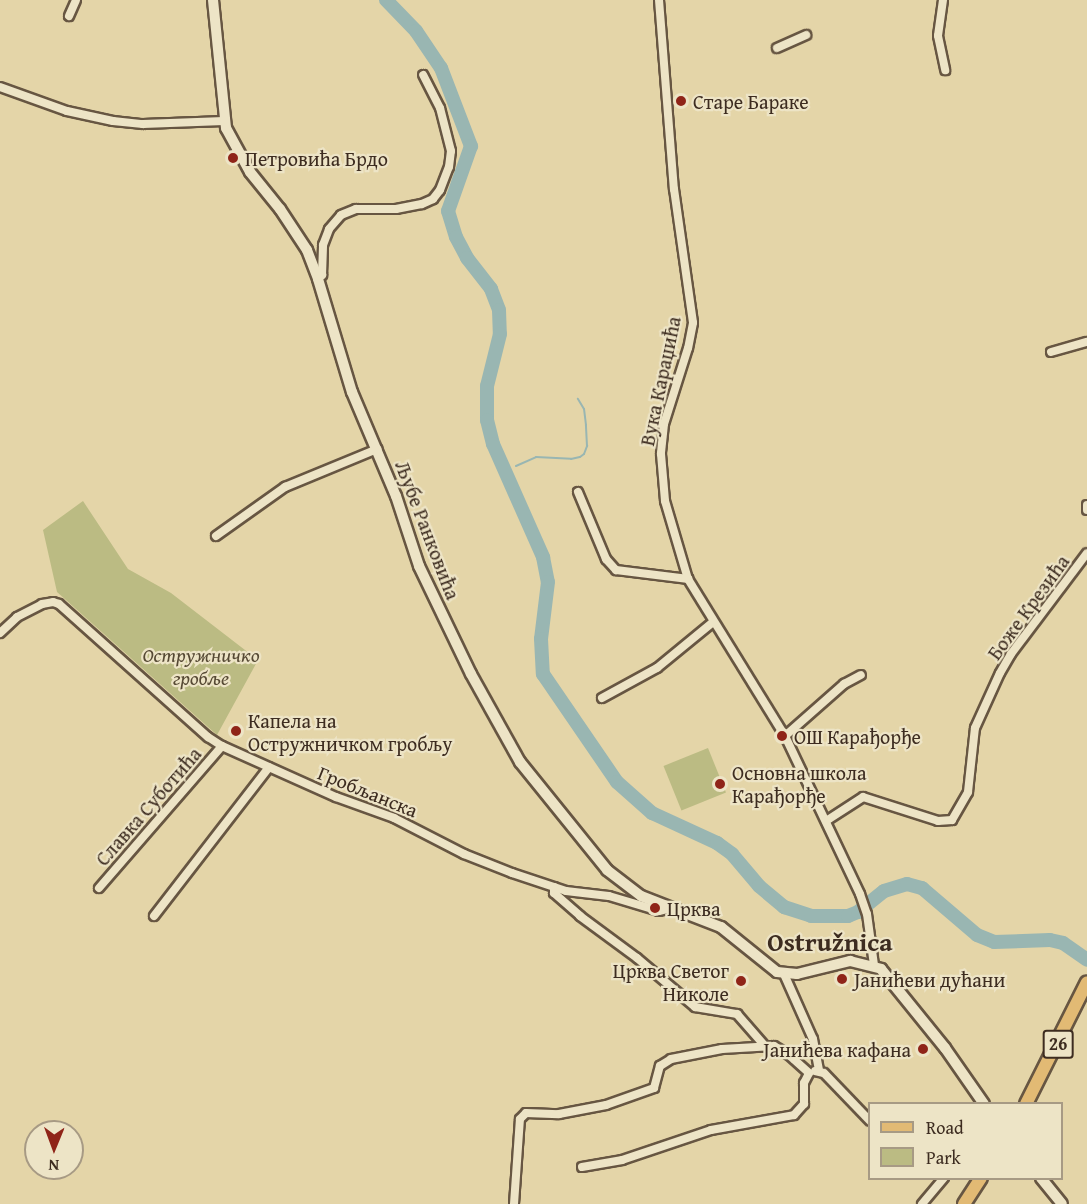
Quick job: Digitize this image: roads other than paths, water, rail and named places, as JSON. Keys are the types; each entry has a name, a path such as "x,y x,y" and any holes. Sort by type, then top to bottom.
{"main road":[{"name":"26","path":"1027,1102 1087,982"},
{"path":"964,1204 980,1180"}],"street":[{"path":"69,16 76,0"},
{"name":"Љубе Ранковића","path":"213,0 224,121 232,141 250,172 280,209 307,250 352,392 377,449 426,584 471,674 520,762 615,878 641,896 721,927 770,968 784,974"},
{"name":"Вука Караџића","path":"659,0 674,189 693,323 688,348 668,405 661,454 665,501 688,579 785,736 860,894 867,914 874,965"},
{"path":"943,0 938,36 945,70"},
{"path":"777,48 806,34"},
{"path":"318,279 322,275 323,245 329,229 341,215 364,208 414,206 433,199 440,190 449,167 451,151 440,108 423,75"},
{"path":"0,87 67,111 113,122 183,124 224,121"},
{"path":"1051,352 1087,342"},
{"path":"216,536 285,487 377,449"},
{"path":"578,492 606,559 616,570 688,579"},
{"path":"1087,505 1087,510"},
{"name":"Боже Крезића","path":"826,821 863,797 938,821 952,820 968,792 973,734 1000,673 1011,654 1087,553"},
{"name":"Гробљанска","path":"0,633 17,617 42,604 53,602 60,604 208,737 222,746 336,797 413,826 464,854 573,892 609,896 659,911 671,908"},
{"path":"602,698 651,672 713,622"},
{"path":"785,736 844,684 861,675"},
{"name":"Славка Суботића","path":"99,888 222,746"},
{"path":"154,916 269,767"},
{"path":"554,886 554,893 580,916 637,958 694,1007 737,1014 764,1045"},
{"path":"868,1119 819,1070 813,1039 784,974 797,974 838,962 874,965 887,975 982,1102"},
{"path":"514,1204 520,1119 523,1115 559,1114 606,1105 654,1088 660,1066 671,1059 722,1048 764,1045 782,1050 809,1073"},
{"path":"582,1167 622,1160 711,1130 794,1114 804,1104 804,1083 809,1073 819,1070"},
{"path":"922,1204 943,1180"},
{"path":"1042,1180 1062,1204"}],"waterway":[{"path":"386,0 416,31 441,68 471,146 448,211 456,237 467,258 491,289 499,310 500,334 487,386 487,420 493,444 543,557 548,582 541,639 543,674 617,782 652,813 717,843 732,854 759,886 784,907 811,916 848,916 858,912 884,891 907,884 922,888 977,935 994,942 1050,940 1063,943 1087,960"},
{"path":"516,466 536,457 571,459 584,454 587,446 586,425 584,409 578,399"}],"place":[{"name":"Старе Бараке","path":"681,101"},
{"name":"Петровића Брдо","path":"233,158"},
{"name":"Капела на Остружничком гробљу","path":"236,731"},
{"name":"ОШ Карађорђе","path":"782,736"},
{"name":"Основна школа Карађорђе","path":"720,784"},
{"name":"Црква","path":"655,908"},
{"name":"Јанићеви дућани","path":"842,979"},
{"name":"Црква Светог Николе","path":"741,981"},
{"name":"Јанићева кафана","path":"923,1049"}],"district":[{"name":"Ostružnica","path":"830,942"}],"park label":[{"name":"Остружничко гробље","path":"201,666"}]}
